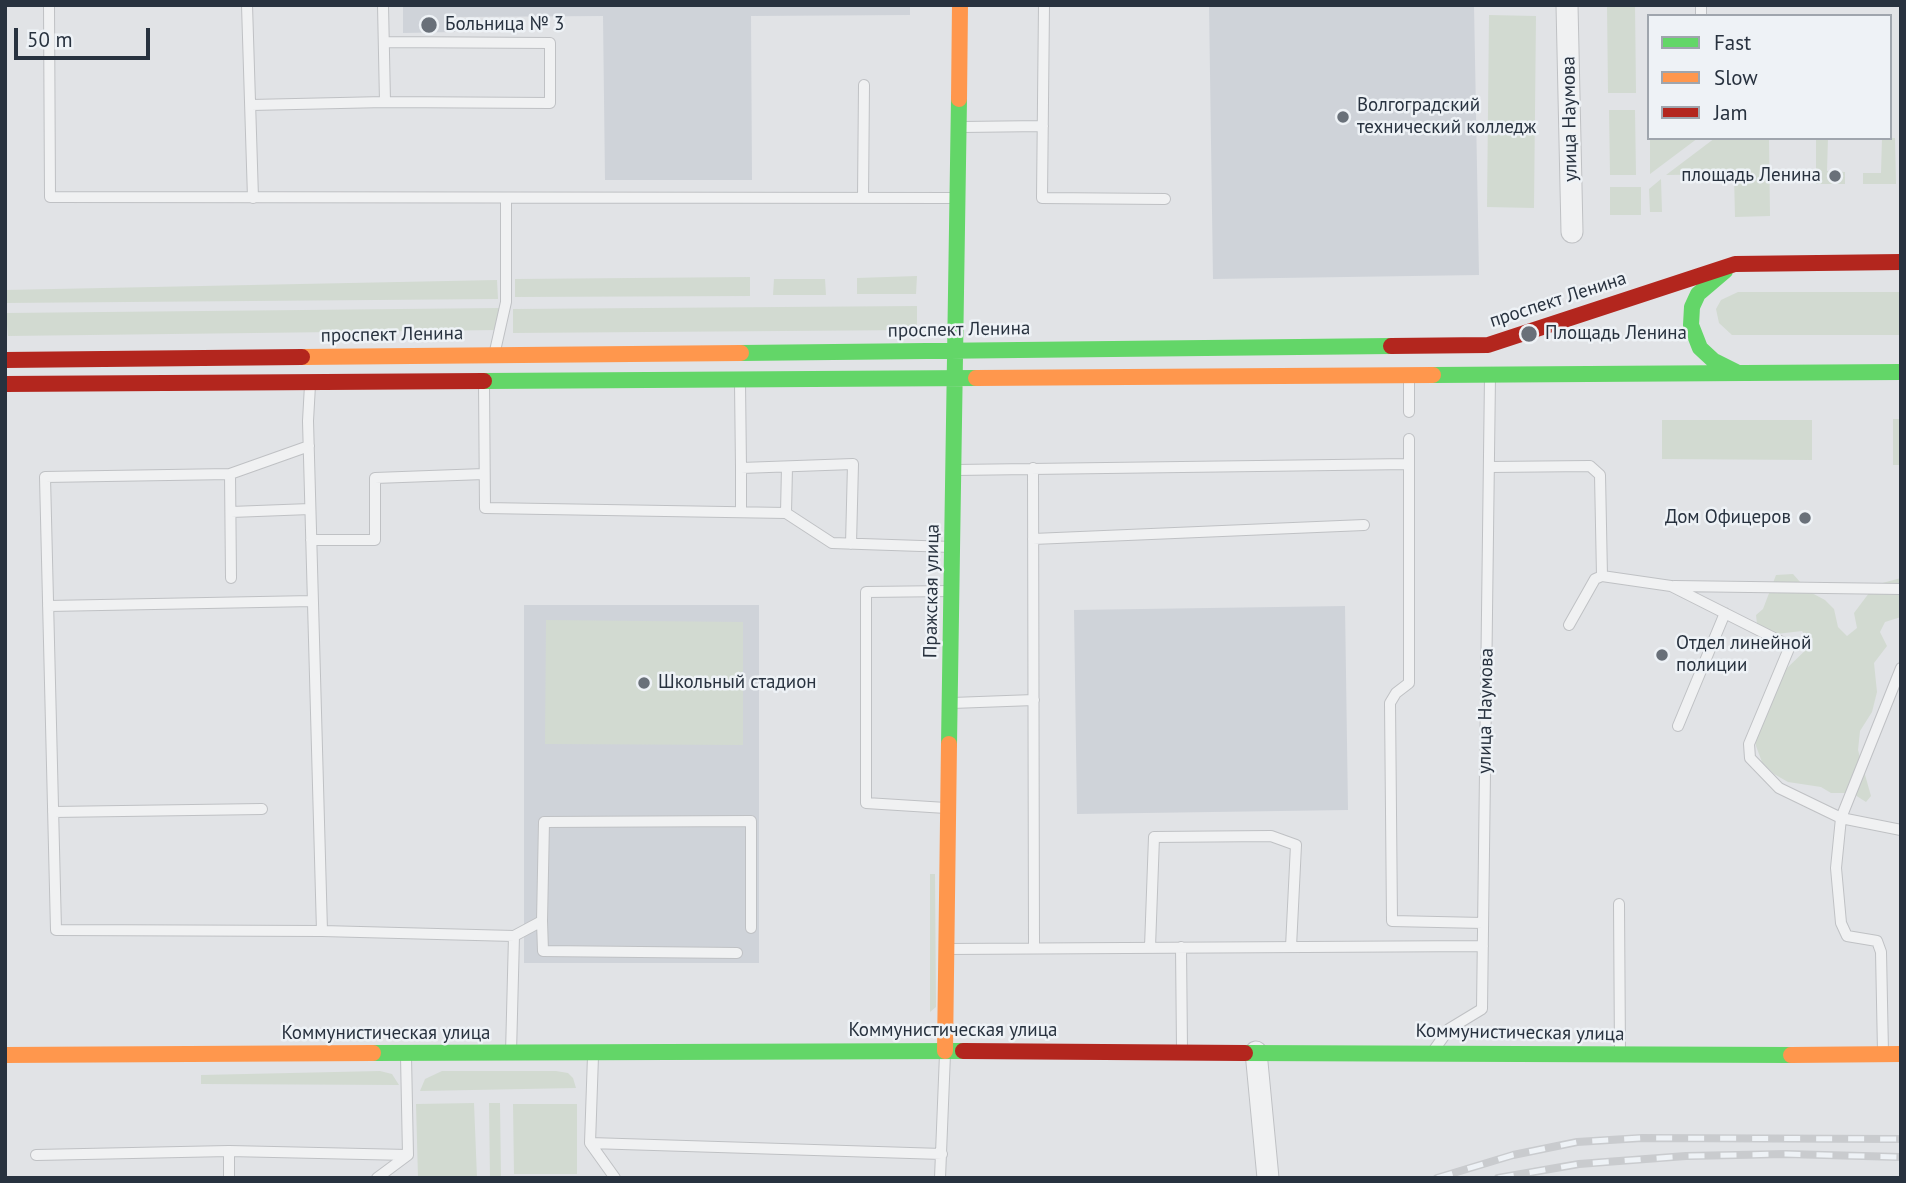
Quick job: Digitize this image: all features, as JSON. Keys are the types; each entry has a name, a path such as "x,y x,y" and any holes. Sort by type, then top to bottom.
{"main road":[{"name":"Пражская улица","path":"945,1051 960,5"},
{"name":"проспект Ленина","path":"5,360 1488,345 1735,264 1901,262"},
{"path":"1735,264 1698,294 1692,307 1691,325 1700,348 1714,361 1736,372"},
{"name":"улица Наумова","path":"1488,345 1490,375"},
{"path":"5,384 1901,372"},
{"name":"Коммунистическая улица","path":"5,1055 593,1055 945,1051 1432,1052 1620,1056 1901,1054"}],"street":[{"name":"улица Наумова","path":"1567,5 1572,232"},
{"path":"1256,1052 1269,1178"}],"lane":[{"path":"49,5 50,197 959,198"},
{"path":"247,5 253,198"},
{"path":"383,5 385,102"},
{"path":"1044,5 1042,198 1165,199"},
{"path":"251,105 385,102 550,103 550,43 384,42"},
{"path":"863,198 864,85"},
{"path":"959,127 1043,126"},
{"path":"495,355 506,302 506,198"},
{"name":"улица Наумова","path":"1432,1052 1449,1030 1482,1009 1490,375"},
{"path":"1409,376 1409,412"},
{"path":"740,380 741,512"},
{"path":"484,382 485,508 786,513 832,543 954,548"},
{"path":"310,383 310,509 322,931"},
{"path":"1409,439 1409,683 1396,692 1390,703 1392,921 1483,923"},
{"path":"309,446 230,474 45,477 56,930 322,931 513,936 542,921"},
{"path":"741,468 853,464 851,544"},
{"path":"955,470 1409,464"},
{"path":"786,513 787,467"},
{"path":"1490,467 1595,468 1602,484 1602,576"},
{"path":"1033,468 1034,948"},
{"path":"230,474 231,578"},
{"path":"311,540 375,540 375,478 484,474"},
{"path":"231,512 310,509"},
{"path":"1033,538 1364,525"},
{"path":"1569,625 1595,579 1602,576 1671,586 1901,589"},
{"path":"1671,586 1790,646 1749,744 1750,758 1779,788 1841,818 1901,830"},
{"path":"950,808 866,803 866,592 953,591"},
{"path":"48,606 313,601"},
{"path":"1678,726 1725,613"},
{"path":"1884,1054 1881,952 1877,942 1847,936 1841,923 1836,868 1841,818 1901,668"},
{"path":"951,703 1034,701"},
{"path":"53,812 262,809"},
{"path":"737,953 542,951 544,821 751,821 751,928"},
{"path":"1150,947 1154,837 1258,836 1271,836 1296,845 1291,947"},
{"path":"1619,904 1620,1056"},
{"path":"511,1055 513,936"},
{"path":"947,948 1483,946"},
{"path":"1181,947 1182,1052"},
{"name":"Пражская улица","path":"940,1178 945,1051"},
{"path":"406,1053 408,1155"},
{"path":"593,1055 590,1143 615,1178"},
{"path":"590,1143 943,1154"},
{"path":"36,1155 229,1151 408,1155"},
{"path":"229,1151 229,1178"},
{"path":"377,1178 408,1155"}],"shaded area":[{"path":"403,5 910,5 910,15 751,16 752,180 605,180 603,16 456,17 455,32 403,33"},
{"name":"Волгоградский технический колледж","path":"1209,5 1474,5 1479,275 1213,279"},
{"path":"1607,5 1635,5 1636,93 1608,93"},
{"path":"1489,15 1536,16 1534,208 1487,207"},
{"path":"1609,110 1635,110 1636,175 1610,175"},
{"path":"1895,138 1896,184 1863,184 1863,173 1881,173 1882,140"},
{"path":"1650,140 1695,140 1650,174"},
{"path":"1712,140 1769,140 1770,216 1735,217 1734,174 1666,175"},
{"path":"1816,140 1828,140 1827,171 1845,172 1845,184 1816,184"},
{"path":"1661,179 1662,212 1650,212 1649,189"},
{"path":"1610,187 1641,187 1641,215 1610,215"},
{"path":"917,276 916,294 857,294 857,278"},
{"path":"750,277 750,296 515,297 515,279"},
{"path":"774,279 825,279 826,295 773,295"},
{"path":"497,280 498,299 5,303 5,290"},
{"path":"1738,292 1901,292 1901,335 1732,335 1719,323 1716,309 1721,300"},
{"path":"917,306 917,330 513,333 513,309"},
{"path":"500,308 500,330 8,336 6,313"},
{"path":"1893,419 1901,419 1901,465 1893,465"},
{"path":"1662,420 1812,420 1812,460 1662,459"},
{"path":"1793,574 1808,591 1825,600 1834,609 1838,627 1847,636 1857,628 1854,613 1875,585 1901,578 1901,617 1885,622 1880,632 1887,646 1874,663 1877,692 1872,712 1860,731 1858,750 1871,796 1866,802 1852,793 1831,793 1821,787 1788,782 1774,774 1762,762 1756,746 1755,739 1786,669 1812,644 1802,631 1776,634 1757,624 1756,615 1763,609 1776,575"},
{"path":"524,605 759,605 759,963 524,963"},
{"path":"1345,606 1348,810 1077,814 1074,610"},
{"name":"Школьный стадион","path":"546,620 743,622 743,745 545,744"},
{"path":"930,874 935,874 936,1007 930,1012"},
{"path":"380,1071 392,1074 399,1085 201,1084 201,1075"},
{"path":"442,1071 556,1071 568,1073 576,1088 420,1091 425,1079"},
{"path":"474,1103 477,1178 418,1178 416,1104"},
{"path":"489,1103 500,1103 501,1177 490,1178"},
{"path":"513,1104 577,1104 577,1174 514,1174"}],"railway":[{"path":"1437,1178 1513,1155 1577,1142 1642,1138 1901,1139"},
{"path":"1498,1178 1579,1164 1686,1156 1786,1154 1901,1157"}],"traffic: fast":[{"path":"949,744 959,99"},
{"path":"1725,271 1698,294 1692,307 1691,325 1700,348 1714,361 1736,372"},
{"path":"741,353 1391,346"},
{"path":"1433,375 1901,372"},
{"path":"484,381 976,378"},
{"path":"373,1053 963,1051"},
{"path":"1245,1053 1791,1055"}],"traffic: slow":[{"path":"959,99 960,5"},
{"path":"302,357 741,353"},
{"path":"976,378 1433,375"},
{"path":"945,1051 949,744"},
{"path":"5,1055 373,1053"},
{"path":"1791,1055 1901,1054"}],"traffic: jam":[{"path":"1391,346 1488,345 1735,264 1901,262"},
{"path":"5,360 302,357"},
{"path":"5,384 484,381"},
{"path":"963,1051 1245,1053"}],"place":[{"name":"Больница № 3","path":"429,25"},
{"name":"Волгоградский технический колледж","path":"1343,117"},
{"name":"площадь Ленина","path":"1835,176"},
{"name":"Площадь Ленина","path":"1529,334"},
{"name":"Дом Офицеров","path":"1805,518"},
{"name":"Отдел линейной полиции","path":"1662,655"},
{"name":"Школьный стадион","path":"644,683"}]}
